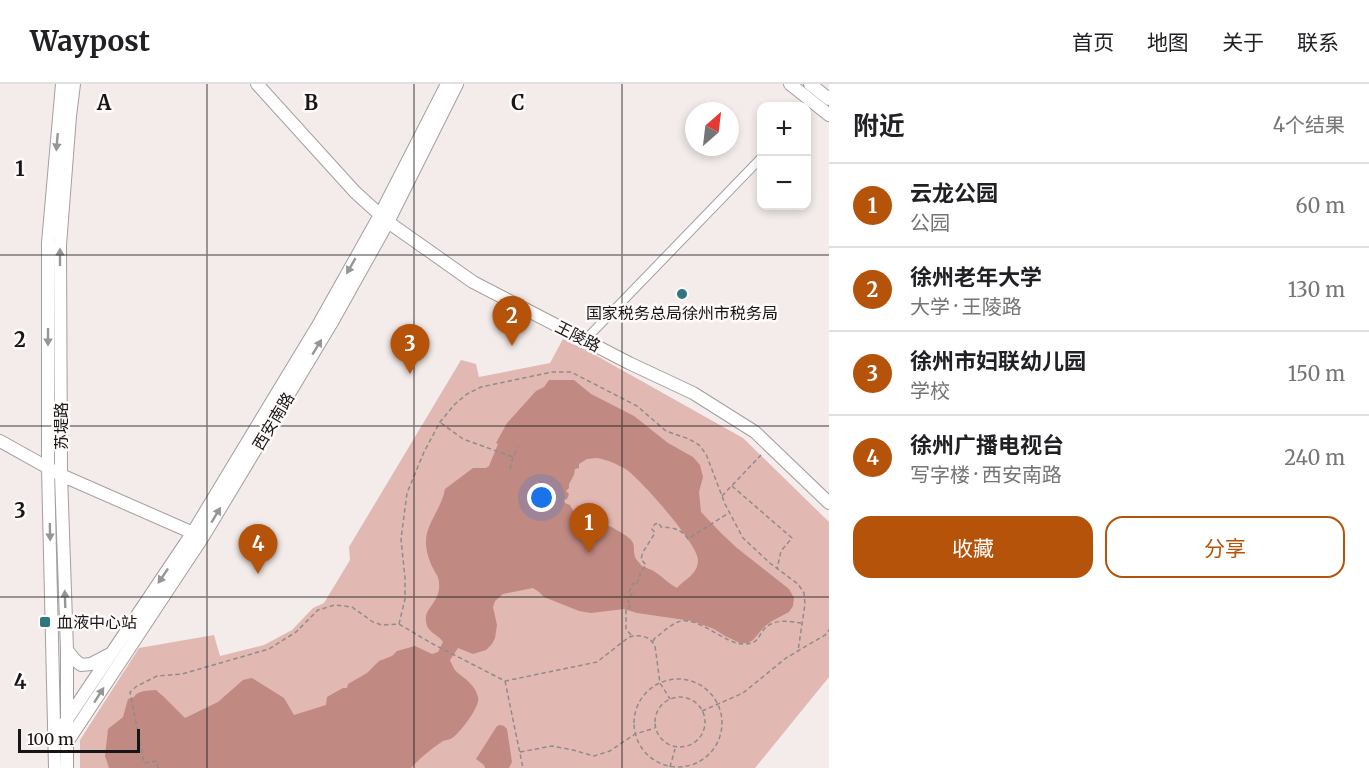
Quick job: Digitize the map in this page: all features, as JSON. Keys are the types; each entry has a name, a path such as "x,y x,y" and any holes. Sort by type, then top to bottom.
{"main road":[{"name":"苏堤路","path":"55,768 48,468 48,243 62,84"},
{"name":"苏堤路","path":"67,768 67,650 61,475 60,245 74,84"},
{"name":"王陵路","path":"257,84 356,192 384,219 473,282 629,363 693,393 755,432 829,503"},
{"name":"西安南路","path":"384,219 447,84"},
{"name":"西安南路","path":"66,744 331,324 384,219 457,84"},
{"path":"790,84 806,102"},
{"path":"810,84 829,99"},
{"path":"811,107 829,115"},
{"path":"0,441 61,475 198,535"},
{"name":"西安南路","path":"54,739 113,652 198,535"},
{"path":"67,650 81,665 91,664 113,652"}],"street":[{"path":"585,340 757,163"}],"path":[{"path":"399,624 405,599 401,539 408,493 424,452 440,422 455,404 467,394 481,387 552,372 571,372 637,406 666,431 699,445 706,454 729,513 743,538 777,569 798,584 804,593 805,604 798,651"},
{"path":"440,422 464,439 513,457"},
{"path":"510,469 518,447"},
{"path":"722,497 761,454"},
{"path":"732,486 792,538 781,551 777,569"},
{"path":"632,636 626,629 626,610 631,603 628,602 632,593 629,592 633,584 636,585 646,565 641,559 655,533 652,529 655,524 675,528 683,532 688,539 729,513"},
{"path":"158,768 156,761 144,763 130,692 157,676 182,674 269,649 296,632 318,610 334,605 352,607 373,622 382,625 399,624 505,681 597,662 632,636 641,636 653,642 655,646 660,683 670,699"},
{"path":"653,642 655,638 679,622 703,626 739,644 754,642 769,625 788,621 801,623"},
{"path":"702,711 743,693 786,658 825,635 829,630"},
{"path":"674,679 688,680 702,686 713,696 720,710 722,725 719,740 711,753 699,762 685,767 670,768 645,754 637,742 633,729 634,714 639,701 648,690 660,683 674,679"},
{"path":"505,681 524,768"},
{"path":"687,698 702,711 705,724 703,732 692,744 684,747 668,745 661,740 655,728 658,709 670,699 687,698"},
{"path":"520,752 552,746 594,756 610,751 635,734 655,728"},
{"path":"670,768 675,747"}],"shaded area":[{"path":"563,339 743,438 829,522 829,677 755,768 80,768 80,740 139,648 214,635 220,656 264,645 292,630 313,608 324,603 350,560 349,547 461,360 476,364 479,377 550,363"},
{"path":"549,380 574,380 591,394 634,416 668,443 693,457 700,465 703,477 699,492 701,512 737,548 789,589 794,598 789,612 764,627 753,640 740,643 714,629 692,621 624,609 591,613 579,611 544,597 533,588 503,594 495,601 493,607 497,625 492,644 486,650 473,654 458,648 450,660 454,669 471,684 476,692 478,701 473,713 451,739 434,747 411,768 109,768 105,756 108,729 123,717 128,699 141,692 156,690 185,718 218,702 243,680 252,678 284,698 294,715 326,705 327,697 347,688 348,684 367,673 379,661 392,656 397,651 415,646 432,654 438,652 443,642 430,631 426,621 427,612 439,590 438,579 426,547 429,527 445,489 473,468 489,466 498,444 496,443 507,423 536,391 544,387","holes":["597,458 620,466 634,476 668,513 696,552 698,560 696,569 677,588 642,566 636,559 633,544 629,538 609,526 582,518 573,511 570,505 565,503 564,500 569,494 566,491 575,469 587,459"]},
{"path":"500,725 507,729 512,762 509,768 485,768 476,759 497,726"}],"place":[{"name":"国家税务总局徐州市税务局","path":"682,294"},
{"name":"徐州老年大学","path":"512,346"},
{"name":"徐州市妇联幼儿园","path":"410,374"},
{"name":"云龙公园","path":"589,553"},
{"name":"徐州广播电视台","path":"258,574"},
{"name":"血液中心站","path":"45,622"}]}
